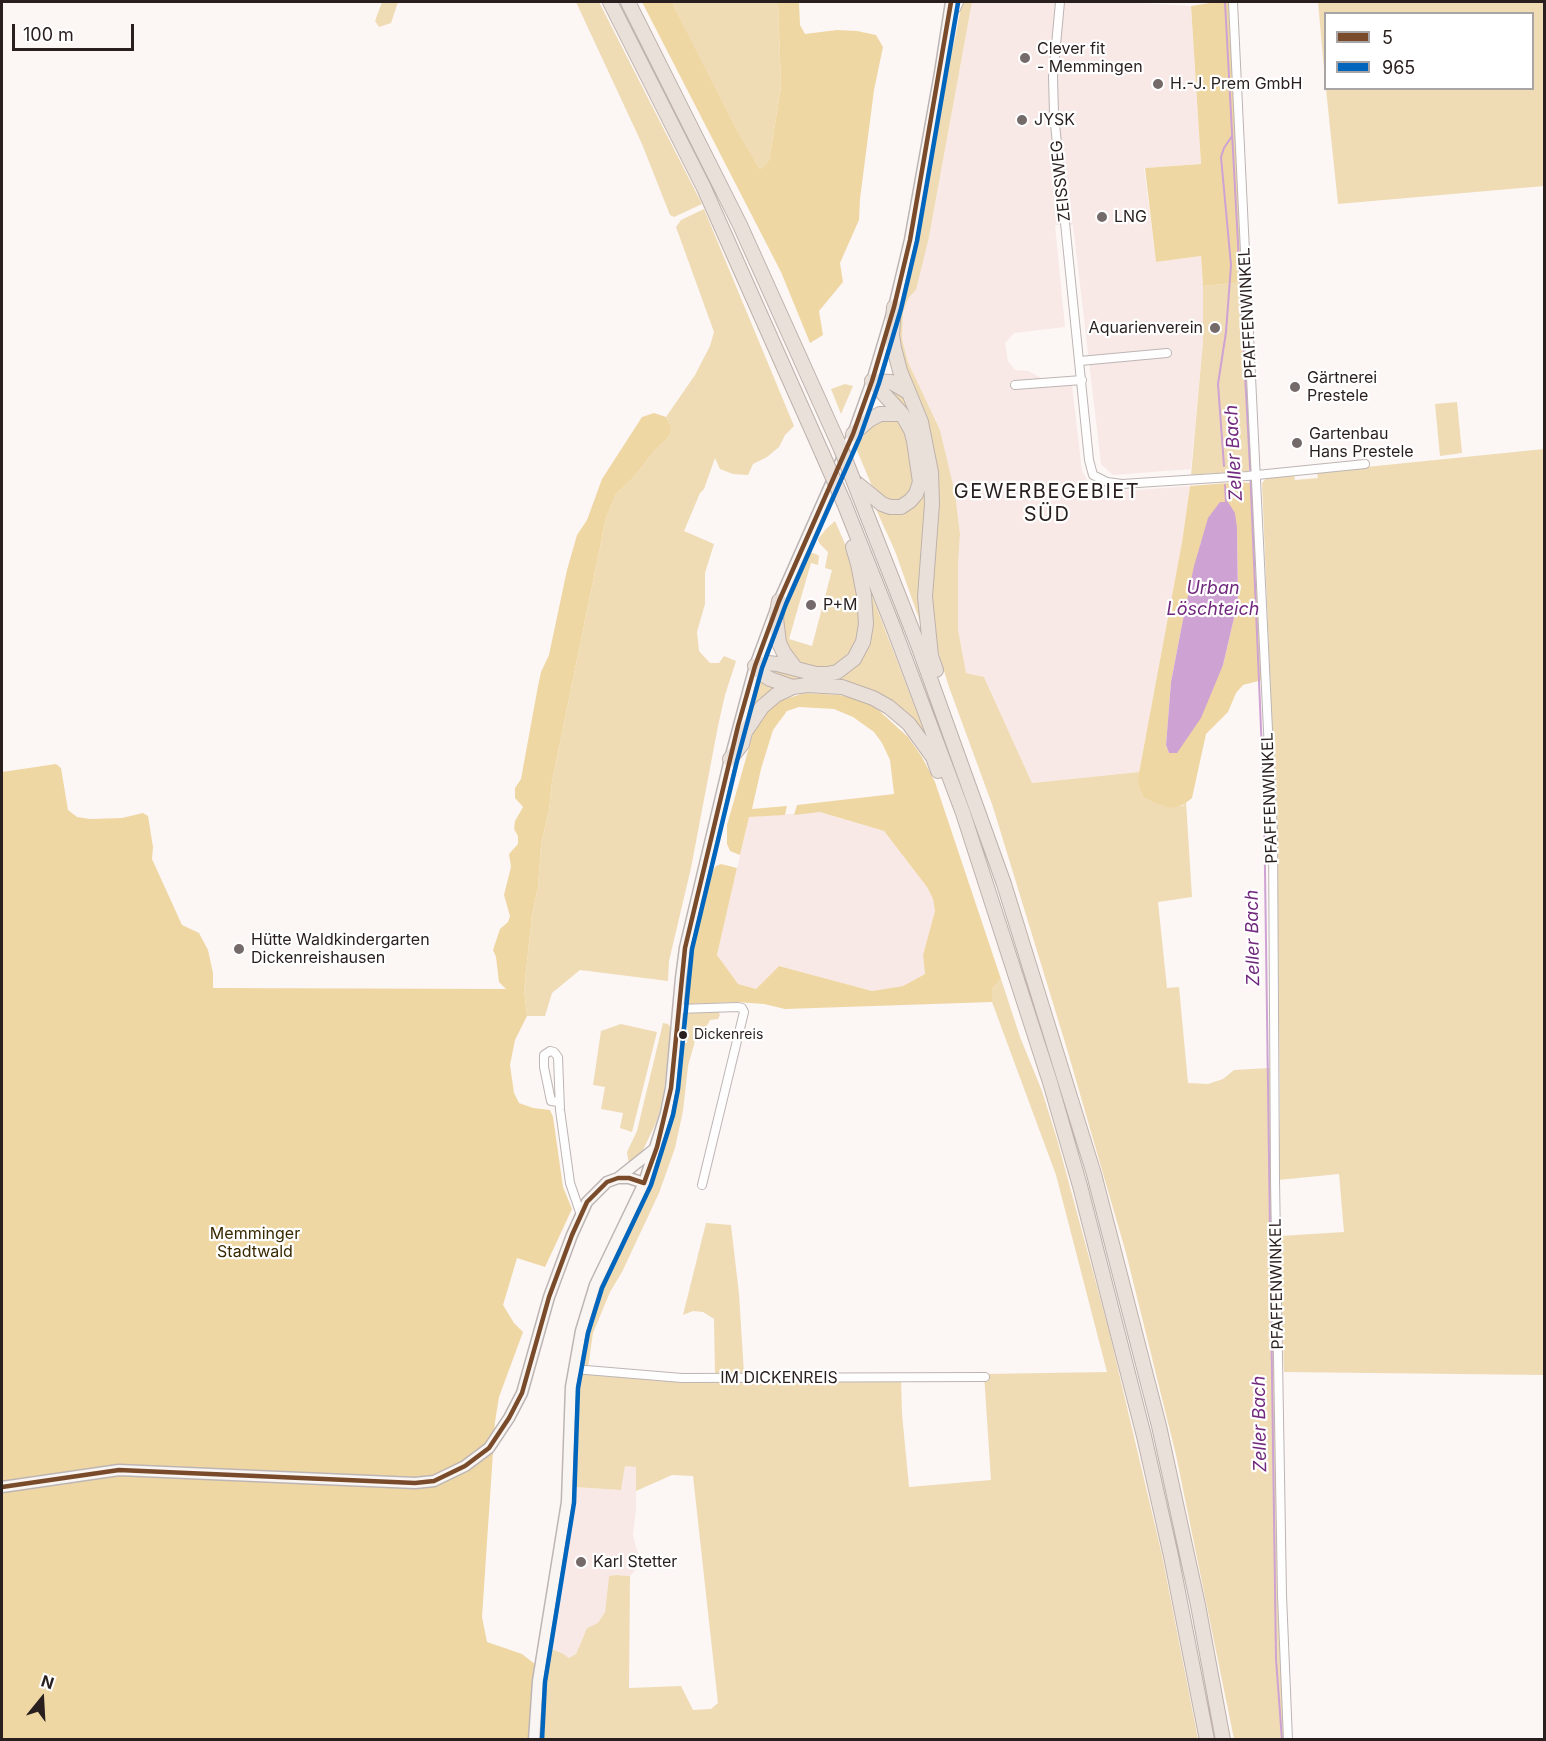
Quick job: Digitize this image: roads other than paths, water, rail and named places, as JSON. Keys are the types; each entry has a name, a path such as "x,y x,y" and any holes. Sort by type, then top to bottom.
{"highway":[{"path":"610,2 704,188 844,503 963,813 1026,1004 1080,1186 1144,1436 1173,1567 1207,1740"},
{"path":"628,2 740,225 830,424 897,590 1008,895 1094,1174 1161,1438 1198,1605 1223,1740"},
{"path":"894,307 892,335 894,348 908,392 921,422 931,472 932,504 925,597 931,656 945,696 944,716"},
{"path":"854,482 882,504 890,507 901,507 910,501 916,494 920,482 917,454 911,430 902,414 872,381"},
{"path":"872,381 891,382 908,392"},
{"path":"853,434 880,414 902,414"},
{"path":"793,687 770,679 755,666 768,663 816,674 837,672 854,659 863,642 866,624 864,595 858,564 847,528 844,503"},
{"path":"779,601 776,618 779,643 796,669"},
{"path":"730,759 742,744 745,732 762,707 776,695 793,687 807,685 842,687 889,706 909,724 933,757 952,805 963,813"}],"main road":[{"path":"534,1740 538,1681 567,1502 571,1388 583,1322 595,1285 644,1183 657,1146 671,1088 685,948 730,759 755,666 779,601 853,434 894,307 914,218 951,2"},
{"path":"2,1487 120,1470 415,1483 440,1478 465,1466 489,1448 522,1393 549,1297 587,1202 598,1189 618,1178 657,1146"},
{"path":"618,1178 636,1179 644,1183"}],"street":[{"path":"949,13 956,9 959,2"},
{"name":"ZEISSWEG","path":"1060,2 1053,77 1054,105 1089,460 1093,475 1107,483 1122,484 1252,475"},
{"name":"PFAFFENWINKEL","path":"1233,2 1252,475 1273,834 1275,1191 1282,1585 1288,1740"},
{"path":"1080,361 1167,353"},
{"path":"1015,385 1082,380"},
{"path":"1252,475 1365,464"},
{"path":"678,1010 738,1007 744,1012 702,1185"},
{"path":"560,1102 551,1101 544,1066 543,1055 550,1051 558,1057 560,1102 570,1183 581,1215"},
{"name":"IM DICKENREIS","path":"574,1369 682,1378 985,1377"}],"water":[{"name":"Urban Löschteich","path":"1220,502 1228,502 1235,513 1238,601 1223,665 1201,718 1177,753 1169,753 1166,745 1171,682 1194,566 1208,518"}],"waterway":[{"name":"Zeller Bach","path":"1225,2 1250,467 1264,800 1276,1659 1282,1740"},
{"name":"Zeller Bach","path":"1224,466 1218,384 1226,332 1231,265 1221,157 1232,136"},
{"name":"Zeller Bach","path":"1225,485 1226,502"}],"place":[{"name":"Clever fit - Memmingen","path":"1025,58"},
{"name":"H.-J. Prem GmbH","path":"1158,84"},
{"name":"JYSK","path":"1022,120"},
{"name":"LNG","path":"1102,217"},
{"name":"Aquarienverein","path":"1215,328"},
{"name":"Gärtnerei Prestele","path":"1295,387"},
{"name":"Gartenbau Hans Prestele","path":"1297,443"},
{"name":"P+M","path":"811,605"},
{"name":"Hütte Waldkindergarten Dickenreishausen","path":"239,949"},
{"name":"Dickenreis","path":"683,1035"},
{"name":"Karl Stetter","path":"581,1562"}],"district":[{"name":"GEWERBEGEBIET SÜD","path":"1047,504"}],"park label":[{"name":"Memminger Stadtwald","path":"255,1243"}]}
